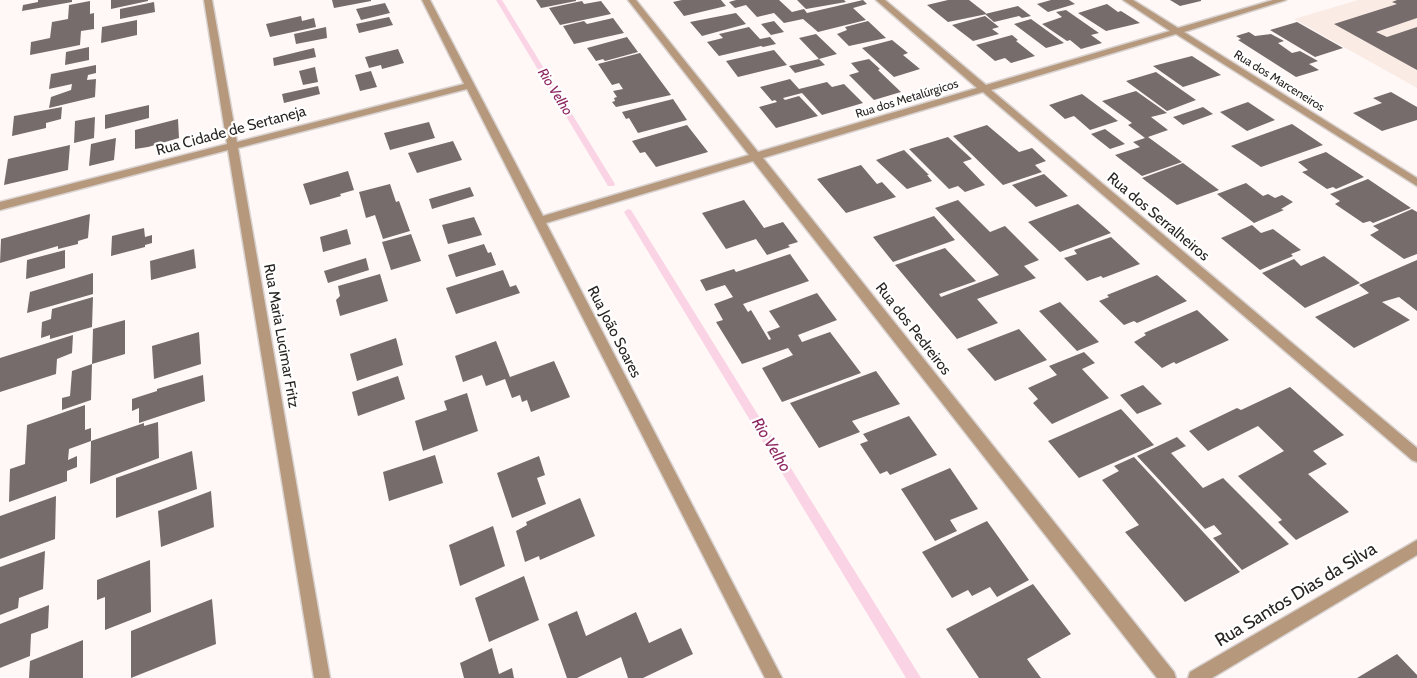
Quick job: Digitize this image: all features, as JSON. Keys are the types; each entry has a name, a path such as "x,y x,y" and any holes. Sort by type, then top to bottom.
{"street":[{"name":"Rua Maria Lucimar Fritz","path":"208,0 322,678"},
{"name":"Rua João Soares","path":"426,0 774,678"},
{"name":"Rua dos Pedreiros","path":"632,0 1168,678"},
{"name":"Rua dos Serralheiros","path":"880,0 1417,456"},
{"name":"Rua dos Marceneiros","path":"1127,0 1417,183"},
{"name":"Rua dos Metalúrgicos","path":"540,221 1282,0"},
{"name":"Rua Cidade de Sertaneja","path":"0,206 470,85"},
{"name":"Rua Santos Dias da Silva","path":"1196,678 1417,547"}],"shaded area":[{"path":"1358,0 1417,0 1417,88 1294,19"}],"building":[{"path":"38,0 72,0 72,2 22,11 23,5 38,2"},
{"path":"111,0 148,0 148,1 111,9"},
{"path":"332,0 371,0 371,1 334,8"},
{"path":"536,0 576,0 576,1 541,8"},
{"path":"682,0 721,0 726,6 684,16 673,2"},
{"path":"736,0 779,0 792,12 804,9 807,13 863,0 867,4 853,8 866,20 818,32 803,19 784,23 774,13 757,17 746,5 735,8 729,2"},
{"path":"797,0 844,0 846,2 806,9"},
{"path":"948,0 969,0 987,14 948,22 927,5"},
{"path":"1051,0 1069,0 1075,4 1048,12 1037,4"},
{"path":"1170,0 1201,0 1201,1 1180,6"},
{"path":"1397,0 1417,0 1417,18 1376,32 1387,37 1417,27 1417,70 1334,24 1397,4 1392,2"},
{"path":"90,1 90,14 94,13 94,29 81,31 80,45 30,55 31,42 50,38 52,22 68,19 69,5"},
{"path":"582,1 584,4 601,1 611,14 560,25 549,8"},
{"path":"154,2 155,12 120,19 120,9"},
{"path":"385,3 390,13 361,20 356,9"},
{"path":"1107,4 1140,23 1106,31 1078,13"},
{"path":"1018,6 1031,16 1022,18 1019,16 994,22 985,14"},
{"path":"1066,10 1099,33 1091,35 1102,43 1081,49 1070,40 1067,41 1042,24 1062,17 1056,12"},
{"path":"736,13 746,24 702,36 690,22"},
{"path":"301,16 302,21 314,18 316,27 270,37 266,24"},
{"path":"985,16 999,27 992,29 999,34 973,41 952,25"},
{"path":"389,17 393,25 359,33 356,24"},
{"path":"613,18 624,33 574,44 563,26 584,21 587,24"},
{"path":"1031,19 1064,43 1046,48 1014,24"},
{"path":"137,20 137,35 101,43 102,27"},
{"path":"774,21 784,32 771,35 761,24"},
{"path":"868,21 886,38 849,46 837,34 847,30 845,27"},
{"path":"1297,22 1343,48 1315,57 1270,30"},
{"path":"326,27 327,38 296,44 294,34"},
{"path":"749,27 760,39 770,37 776,44 719,56 707,42 723,38 719,34"},
{"path":"1249,32 1255,36 1271,34 1284,41 1278,43 1292,53 1300,51 1318,61 1309,64 1319,70 1296,77 1238,40 1241,39 1236,36"},
{"path":"816,34 837,54 819,59 799,38"},
{"path":"1012,35 1018,40 1016,41 1035,56 1011,63 1005,58 995,61 976,45"},
{"path":"627,37 638,52 605,61 603,59 596,61 587,48"},
{"path":"892,40 908,53 903,55 920,69 894,77 862,48"},
{"path":"89,47 89,60 65,65 66,52"},
{"path":"314,48 316,57 274,66 273,58"},
{"path":"398,49 404,63 382,69 381,65 369,68 365,57"},
{"path":"774,50 787,65 738,77 726,61"},
{"path":"640,53 671,95 616,107 612,102 617,97 613,91 623,89 619,83 612,85 598,64"},
{"path":"1192,56 1221,75 1183,87 1153,66"},
{"path":"819,59 825,65 795,73 789,66"},
{"path":"869,59 901,92 874,100 849,75 859,72 851,63"},
{"path":"96,65 96,73 88,75 87,80 96,79 95,97 49,108 51,97 71,90 72,84 49,89 51,74"},
{"path":"315,67 318,82 303,85 299,71"},
{"path":"371,71 377,87 360,91 355,75"},
{"path":"1156,72 1196,100 1167,111 1126,81"},
{"path":"790,79 799,89 827,82 832,87 844,84 863,103 822,115 802,93 783,98 785,100 799,96 818,116 776,128 759,107 777,102 775,100 772,101 760,87"},
{"path":"318,86 320,94 284,103 282,94"},
{"path":"1136,91 1167,113 1151,117 1168,130 1148,137 1182,162 1142,176 1115,155 1140,147 1133,142 1145,138 1128,125 1132,123 1102,101"},
{"path":"1391,92 1417,107 1417,120 1382,131 1353,113 1382,103 1373,98"},
{"path":"1082,94 1118,121 1090,130 1074,116 1065,119 1049,105"},
{"path":"673,99 687,120 638,133 629,118 626,119 622,112"},
{"path":"1248,102 1275,120 1247,131 1220,112"},
{"path":"149,105 149,118 105,129 105,115"},
{"path":"62,107 61,119 46,123 46,128 12,136 14,116"},
{"path":"1203,107 1213,114 1183,125 1173,117"},
{"path":"95,117 94,138 74,143 75,121"},
{"path":"178,119 179,138 135,149 135,130"},
{"path":"429,122 435,138 390,150 384,133"},
{"path":"1292,124 1323,145 1261,167 1231,146"},
{"path":"687,125 708,152 656,167 645,152 640,153 632,141"},
{"path":"987,125 1019,152 1032,148 1046,161 1035,165 1042,172 1003,185 953,136"},
{"path":"1105,129 1125,144 1110,149 1091,134"},
{"path":"948,137 972,159 963,162 985,185 965,192 958,186 949,189 909,149"},
{"path":"116,138 114,160 89,166 91,144"},
{"path":"453,141 462,160 417,173 408,153"},
{"path":"70,145 68,170 4,185 8,159"},
{"path":"904,150 929,175 927,175 932,181 907,189 876,160"},
{"path":"1326,152 1364,177 1336,189 1333,187 1327,189 1302,172 1308,170 1298,162"},
{"path":"1183,163 1219,190 1177,205 1142,178"},
{"path":"861,165 877,184 882,182 896,197 846,213 817,179"},
{"path":"348,171 354,190 310,205 303,184"},
{"path":"1044,174 1068,196 1036,207 1012,185"},
{"path":"1368,179 1411,208 1373,223 1370,221 1363,223 1335,204 1340,201 1330,194"},
{"path":"1246,183 1263,196 1268,194 1275,198 1282,195 1293,202 1281,209 1284,210 1254,223 1217,194"},
{"path":"390,184 396,202 399,201 410,231 383,239 375,215 366,218 359,192"},
{"path":"470,187 474,196 432,209 429,199"},
{"path":"744,200 764,228 783,222 798,242 788,245 790,247 767,255 756,239 726,249 702,213"},
{"path":"958,200 990,232 1005,226 1039,260 1024,266 1036,278 977,299 998,323 957,339 895,265 945,248 976,281 939,294 941,297 999,275 935,208"},
{"path":"1078,204 1111,233 1060,252 1028,222"},
{"path":"1412,209 1417,212 1417,254 1404,259 1370,235 1379,230 1373,226"},
{"path":"90,214 88,238 78,241 78,244 58,249 58,246 0,263 1,239"},
{"path":"934,216 955,240 893,262 873,237"},
{"path":"474,217 482,235 448,244 442,225"},
{"path":"1252,225 1261,233 1273,229 1301,250 1291,254 1293,256 1260,270 1221,238"},
{"path":"144,228 145,237 152,235 152,243 145,245 145,247 111,256 112,236"},
{"path":"347,229 351,244 323,252 320,237"},
{"path":"411,234 421,261 391,270 382,242"},
{"path":"1111,237 1140,264 1103,278 1101,276 1087,281 1064,258 1077,254 1074,250"},
{"path":"484,244 488,253 491,252 496,265 456,277 448,255"},
{"path":"194,249 196,268 151,280 150,261"},
{"path":"65,250 65,268 26,279 27,260"},
{"path":"790,254 809,281 743,304 748,312 751,310 769,340 771,339 767,332 780,327 769,311 817,293 837,320 798,335 802,342 830,332 861,373 782,402 762,368 793,355 788,348 742,364 716,322 723,320 714,304 733,297 725,285 706,291 700,280 734,269 736,272"},
{"path":"1324,256 1360,283 1305,308 1262,273 1294,259 1301,266"},
{"path":"366,258 369,270 328,283 324,271"},
{"path":"1417,260 1417,311 1399,297 1382,302 1410,320 1354,348 1315,317 1369,293 1359,285"},
{"path":"503,270 510,287 516,285 520,293 456,314 446,288"},
{"path":"93,273 93,294 27,313 30,292"},
{"path":"380,274 388,301 340,316 336,300 340,296 338,286"},
{"path":"1157,275 1187,301 1137,323 1134,321 1124,325 1099,301 1109,297 1107,295"},
{"path":"93,297 92,327 50,339 50,335 41,338 42,322 51,319 52,309"},
{"path":"1060,302 1099,342 1077,351 1039,311"},
{"path":"1197,310 1229,340 1176,364 1174,362 1162,368 1134,342 1146,335 1144,333"},
{"path":"125,320 125,354 92,364 93,329"},
{"path":"1019,329 1047,360 995,381 967,349"},
{"path":"199,332 201,364 154,379 152,346"},
{"path":"73,335 72,353 57,359 56,374 0,392 0,358"},
{"path":"396,338 403,365 357,381 350,354"},
{"path":"496,341 510,377 554,361 570,397 531,412 527,400 522,402 520,395 512,398 505,379 486,386 482,375 463,382 455,356"},
{"path":"1084,352 1095,363 1082,369 1109,398 1052,424 1033,403 1038,399 1028,388 1057,375 1049,366"},
{"path":"92,364 91,400 62,410 62,398 70,396 72,371"},
{"path":"876,371 900,404 852,421 860,432 819,448 790,403"},
{"path":"203,375 205,401 139,423 139,408 132,411 132,399"},
{"path":"398,376 405,399 358,416 352,392"},
{"path":"1143,385 1162,404 1137,414 1120,395"},
{"path":"1290,387 1344,435 1313,451 1327,464 1308,474 1349,512 1296,540 1278,522 1282,520 1238,476 1284,451 1258,426 1208,451 1189,431 1237,408 1241,410"},
{"path":"467,393 478,431 423,451 415,421 447,410 444,401"},
{"path":"85,405 85,430 91,428 91,441 69,449 68,460 77,456 77,467 67,471 67,481 9,502 10,469 25,464 27,425"},
{"path":"1121,409 1154,445 1079,478 1048,441"},
{"path":"909,416 937,455 890,475 887,471 880,474 860,444 868,441 863,434"},
{"path":"158,422 159,458 90,484 91,441 144,423 144,426"},
{"path":"1177,437 1186,446 1171,453 1203,488 1223,478 1289,544 1242,570 1213,538 1222,534 1214,525 1205,529 1137,456"},
{"path":"192,451 197,489 116,518 116,478"},
{"path":"435,455 443,483 389,501 383,472"},
{"path":"539,456 545,475 537,478 546,504 512,518 497,473"},
{"path":"1134,457 1240,572 1185,602 1125,532 1139,525 1102,480 1119,471 1114,466"},
{"path":"950,468 978,509 950,520 957,531 935,541 901,489"},
{"path":"211,491 214,527 161,547 158,511"},
{"path":"56,496 55,539 0,559 0,516"},
{"path":"580,498 595,536 540,560 539,556 525,562 516,531 527,525 526,522"},
{"path":"987,521 1029,580 997,597 990,587 972,596 968,590 952,598 922,552"},
{"path":"493,526 505,566 460,586 449,545"},
{"path":"45,551 43,589 19,598 18,608 0,615 0,567"},
{"path":"150,560 151,612 105,630 105,597 97,600 97,580"},
{"path":"524,576 539,620 489,642 475,598"},
{"path":"1033,584 1071,634 1027,659 1041,678 979,678 946,629"},
{"path":"212,599 216,644 131,678 131,631"},
{"path":"49,605 48,628 31,634 30,656 0,668 0,624"},
{"path":"577,611 586,636 636,612 649,643 681,628 693,654 643,678 628,678 621,657 577,678 567,678 548,624"},
{"path":"83,640 83,678 29,678 30,661"},
{"path":"492,648 499,674 512,668 514,678 464,678 460,663"},
{"path":"1397,654 1417,675 1417,678 1357,678"}],"waterway":[{"name":"Rio Velho","path":"499,0 611,184"},
{"name":"Rio Velho","path":"628,212 914,678"}]}
